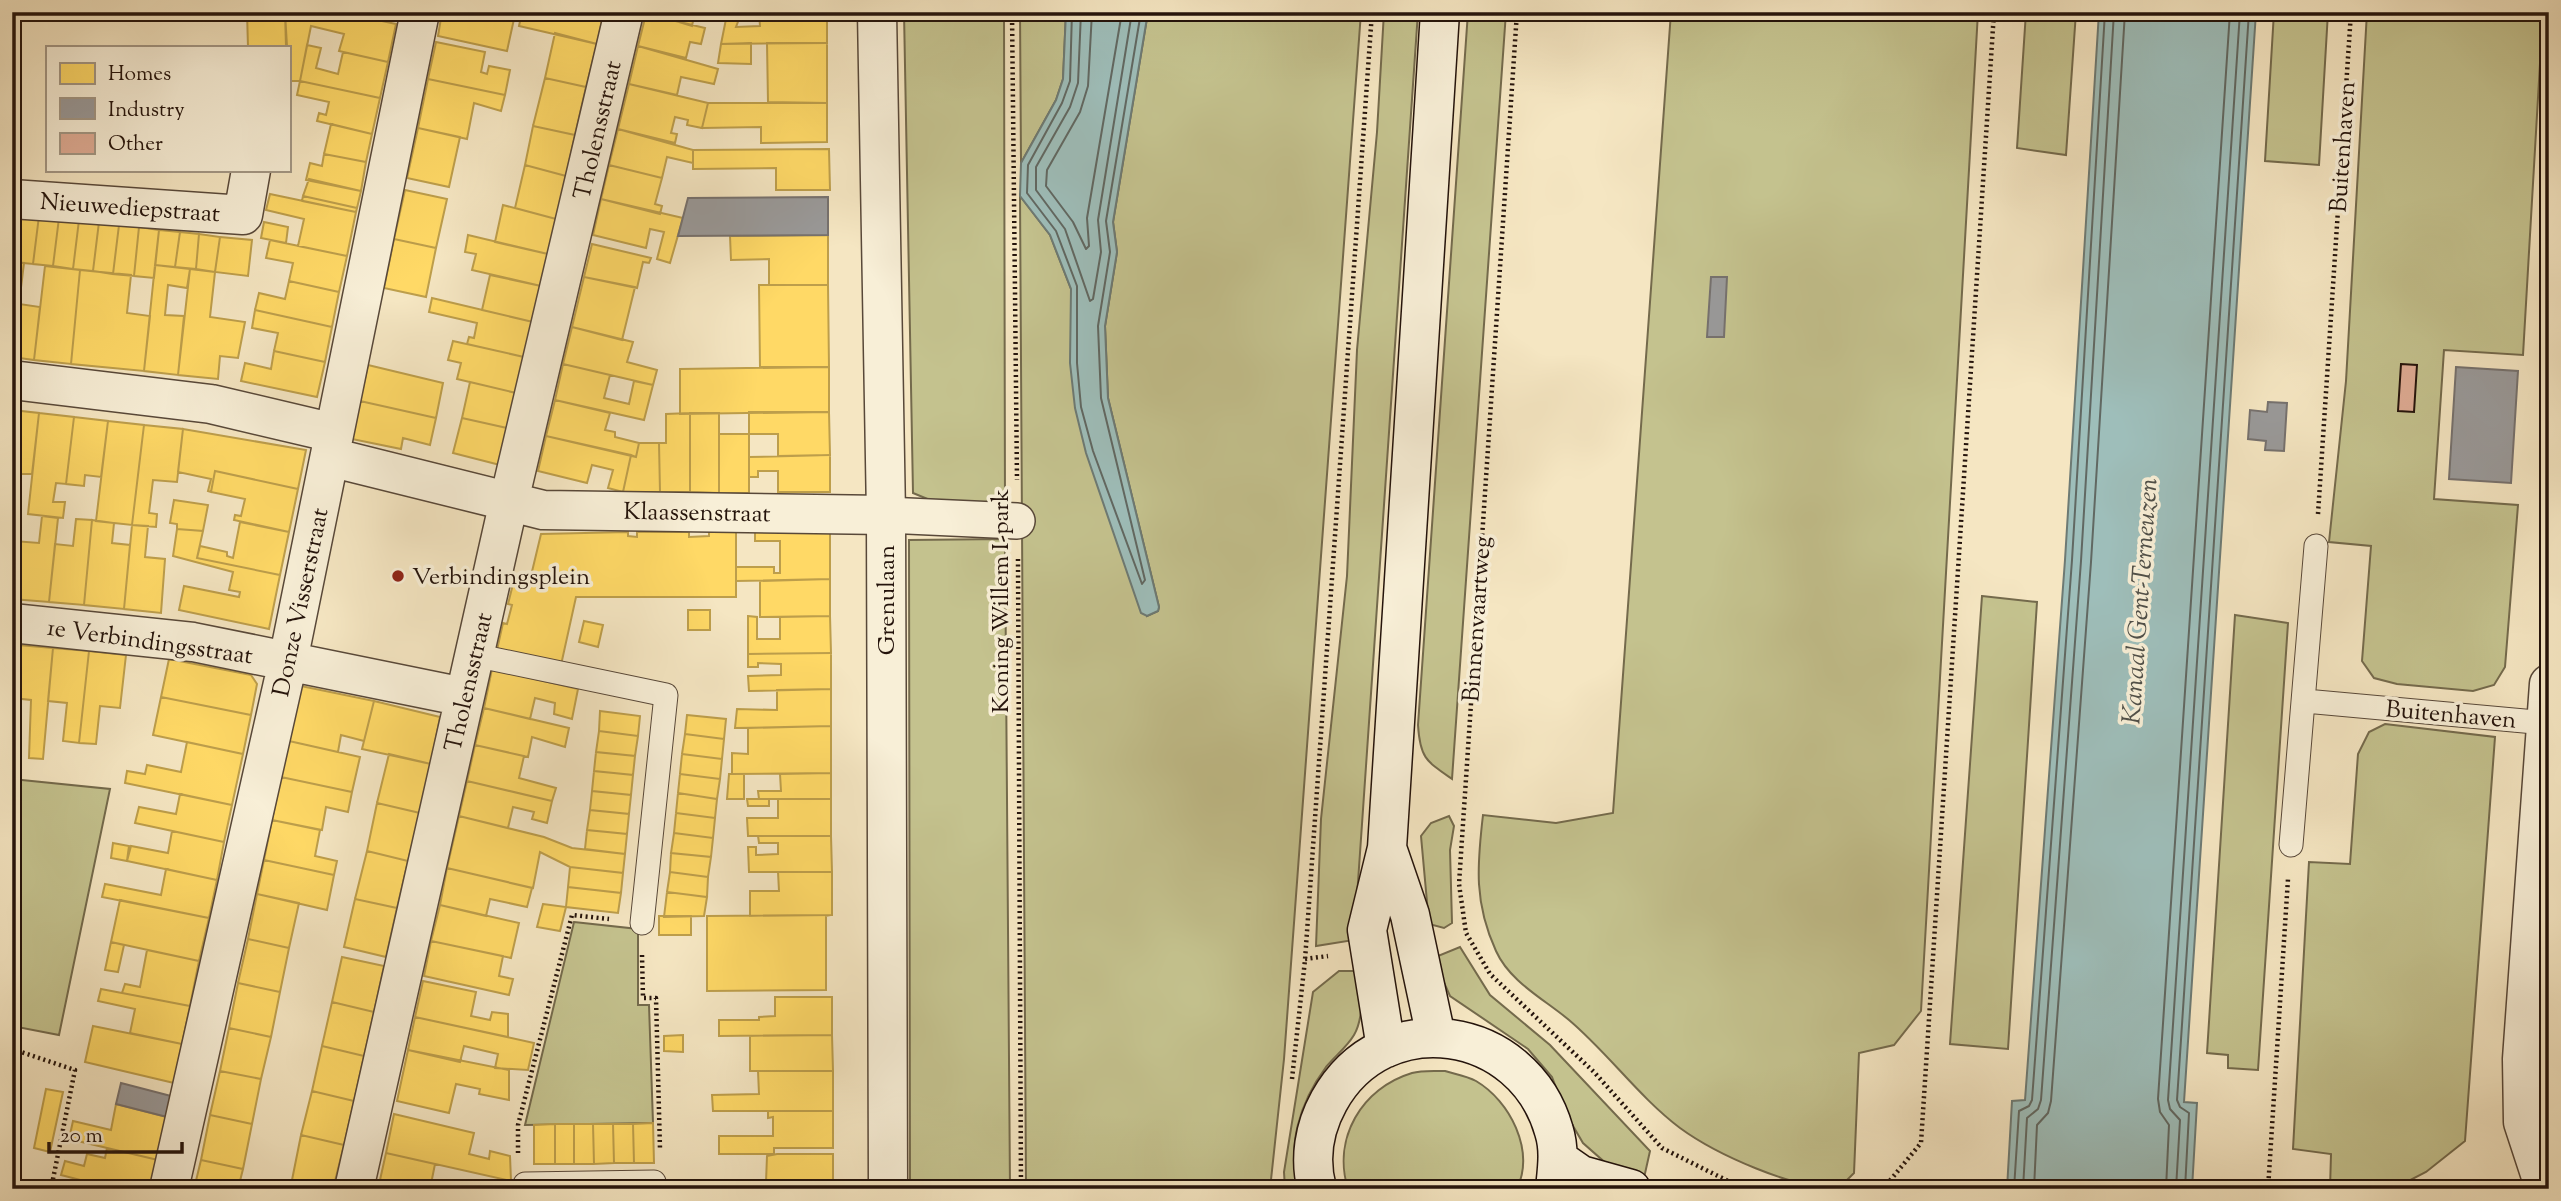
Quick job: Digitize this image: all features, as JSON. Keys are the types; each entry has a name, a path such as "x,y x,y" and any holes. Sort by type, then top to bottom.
{"street":[{"name":"Donze Visserstraat","path":"170,1189 288,661 420,12"},
{"name":"Tholensstraat","path":"354,1189 464,697 624,12"},
{"name":"Grenulaan","path":"877,12 886,515 888,1189"},
{"path":"1386,1048 1367,930 1387,848 1440,12"},
{"name":"Nieuwediepstraat","path":"12,199 243,215 251,172"},
{"path":"12,380 211,404 509,501"},
{"name":"Klaassenstraat","path":"509,501 543,510 886,515"},
{"path":"886,515 1017,522"},
{"name":"1e Verbindingsstraat","path":"12,623 193,642 288,661"},
{"path":"288,661 464,697"},
{"path":"2546,723 2549,684"},
{"name":"Buitenhaven","path":"2545,1189 2523,1122 2522,1059 2546,723"},
{"path":"1387,848 1410,915 1436,1037"},
{"path":"1317,1189 1314,1143 1322,1114 1337,1086 1359,1064 1386,1048 1436,1037 1463,1041 1489,1050 1522,1074 1546,1107 1555,1132 1556,1174 1581,1175 1631,1189"}],"lane":[{"path":"2291,845 2316,546"},
{"path":"474,655 666,695 642,923"},
{"name":"Buitenhaven","path":"2305,701 2546,723"},
{"path":"526,1184 654,1185"}],"path":[{"name":"Koning Willem I-park","path":"1012,12 1021,1189"},
{"path":"1292,1081 1305,960 1372,12"},
{"name":"Binnenvaartweg","path":"1517,12 1459,884 1466,933 1490,974 1594,1072 1662,1148 1744,1189"},
{"path":"1883,1189 1921,1143 1994,12"},
{"name":"Buitenhaven","path":"2316,546 2351,12"},
{"path":"2268,1189 2291,845"},
{"path":"526,1184 518,1165 518,1125 572,915 642,923 643,998 656,998 661,1162 654,1185"},
{"path":"12,1049 75,1070 51,1189"}],"shaded area":[{"path":"904,12 1004,12 1005,513 964,514 913,493"},
{"path":"1020,12 1066,12 1063,79 1056,100 1021,163"},
{"path":"1148,12 1361,12 1284,1059 1270,1189 1026,1189 1020,196 1050,235 1071,289 1147,616 1158,611 1159,607 1108,398 1105,326 1117,252 1113,222"},
{"path":"1384,12 1418,12 1354,940 1316,946 1321,819 1347,576 1357,350 1377,132"},
{"path":"1468,12 1506,12 1452,779 1426,758 1420,745 1418,725"},
{"path":"1671,12 1978,12 1921,1011 1894,1045 1859,1053 1854,1173 1838,1189 1799,1183 1734,1159 1696,1138 1665,1116 1583,1033 1510,972 1496,951 1481,900 1479,851 1483,815 1556,823 1613,813"},
{"path":"2026,12 2076,12 2066,155 2017,148"},
{"path":"2274,12 2328,12 2319,165 2265,161"},
{"path":"2367,12 2543,12 2523,355 2444,350 2434,499 2518,505 2505,667 2494,685 2473,691 2397,684 2374,678 2362,661 2371,546 2329,542 2346,381"},
{"path":"1005,539 1010,1189 910,1189 909,540"},
{"path":"1982,596 2037,602 2008,1049 1950,1044"},
{"path":"2235,615 2288,623 2258,1070 2228,1068 2228,1055 2207,1053"},
{"path":"2385,724 2495,737 2465,1141 2426,1172 2393,1189 2330,1189 2331,1154 2293,1149 2309,862 2350,864 2358,754 2369,732"},
{"path":"12,779 110,789 59,1035 12,1026"},
{"path":"1449,816 1454,826 1450,850 1452,923 1444,928 1429,924 1421,836 1431,823"},
{"path":"574,922 638,929 638,1005 649,1005 653,1123 525,1125"},
{"path":"1460,947 1490,995 1550,1045 1650,1151 1644,1178 1608,1165 1583,1143 1566,1114 1552,1077 1528,1049 1450,996 1433,958"},
{"path":"1339,971 1361,971 1362,1004 1359,1020 1351,1039 1326,1067 1309,1095 1295,1141 1295,1173 1299,1189 1285,1189 1284,1172 1313,992"},
{"path":"1445,1071 1476,1081 1499,1101 1509,1114 1521,1143 1523,1158 1517,1189 1348,1189 1344,1151 1355,1118 1366,1103 1394,1080 1412,1073"}],"water":[{"path":"1066,12 1148,12 1113,222 1117,252 1105,326 1108,398 1159,607 1158,611 1147,616 1141,613 1086,453 1075,408 1070,363 1071,289 1050,235 1020,196 1021,163 1056,100 1063,79"},
{"name":"Kanaal Gent-Terneuzen","path":"2099,12 2256,12 2184,1102 2197,1103 2192,1189 2007,1189 2012,1101 2025,1100 2065,560"}],"building: Homes":[{"path":"247,12 285,12 286,46 248,46"},
{"path":"285,12 340,12 396,24 388,62 339,51 344,34 311,26 300,81 290,81 290,46 287,46"},
{"path":"442,12 484,12 514,19 507,51 438,36"},
{"path":"522,12 604,12 597,44 519,26"},
{"path":"646,12 695,12 692,26"},
{"path":"706,12 727,12 726,17"},
{"path":"759,12 827,12 827,43 721,44 726,19 739,19 736,27 760,26"},
{"path":"646,14 705,28 701,44 690,42 686,58 638,46"},
{"path":"555,33 597,44 586,87 545,78"},
{"path":"436,42 485,52 481,72 487,74 489,66 510,70 505,95 428,79"},
{"path":"751,43 751,64 718,63 721,44"},
{"path":"767,43 827,43 827,103 768,102"},
{"path":"307,45 321,48 316,68 338,74 343,52 388,62 380,98 300,81"},
{"path":"638,46 718,69 714,84 681,77 677,95 629,84"},
{"path":"545,78 586,87 575,135 533,126"},
{"path":"428,79 505,95 501,111 474,103 467,139 418,128"},
{"path":"300,81 380,98 372,134 317,121 319,113 326,115 329,102 297,95"},
{"path":"629,84 708,103 702,128 687,125 688,120 675,117 671,133 677,134 675,143 618,129"},
{"path":"708,103 827,103 827,142 761,143 761,127 702,128"},
{"path":"331,124 372,134 366,162 324,154"},
{"path":"533,126 575,135 566,176 525,165"},
{"path":"418,128 460,137 449,187 407,178"},
{"path":"618,129 693,150 693,163 667,157 662,178 609,165"},
{"path":"829,149 830,190 776,190 776,168 693,169 693,150"},
{"path":"324,154 366,162 361,191 306,180 310,163 322,166"},
{"path":"525,165 566,176 556,219 515,208"},
{"path":"609,165 662,178 655,204 662,206 660,214 601,199"},
{"path":"309,179 361,191 357,208 303,196"},
{"path":"405,190 447,199 436,248 394,239"},
{"path":"270,194 356,212 347,256 298,246 304,219 266,210"},
{"path":"303,196 357,208 356,212 302,201"},
{"path":"601,199 683,218 670,263 657,259 664,232 650,229 646,248 593,235"},
{"path":"503,205 556,219 548,254 495,242"},
{"path":"12,213 18,214 13,262 12,262"},
{"path":"18,214 39,216 33,264 13,262"},
{"path":"39,216 59,218 53,266 33,264"},
{"path":"59,218 79,220 73,269 53,266"},
{"path":"79,220 99,222 93,271 73,269"},
{"path":"99,222 119,225 113,274 93,271"},
{"path":"264,222 288,227 286,243 261,238"},
{"path":"119,225 139,227 134,276 113,274"},
{"path":"139,227 159,230 154,278 134,276"},
{"path":"159,230 180,232 175,267 155,265"},
{"path":"180,232 199,234 196,269 175,267"},
{"path":"199,234 220,237 215,272 196,269"},
{"path":"468,235 548,254 541,286 472,270 476,254 465,252"},
{"path":"828,235 828,285 769,285 769,259 731,260 730,236"},
{"path":"220,237 252,240 248,276 215,272"},
{"path":"394,239 436,248 426,297 384,288"},
{"path":"270,240 347,256 339,292 289,281 293,263 266,258"},
{"path":"592,244 651,258 649,263 643,262 637,288 584,277"},
{"path":"12,262 24,263 19,304 40,307 34,360 12,357"},
{"path":"155,265 190,269 187,288 168,285 165,315 184,316 178,375 144,371"},
{"path":"45,266 80,270 71,364 34,360"},
{"path":"190,269 215,272 210,317 245,322 238,358 220,356 218,379 178,375"},
{"path":"80,270 131,275 127,313 150,316 144,371 71,364"},
{"path":"490,275 541,286 533,322 482,310"},
{"path":"584,277 635,287 622,340 572,327"},
{"path":"289,281 339,292 332,327 255,310 259,293 285,299"},
{"path":"759,285 828,285 829,367 760,367"},
{"path":"432,298 533,322 524,357 467,344 469,337 474,338 477,323 429,312"},
{"path":"255,310 332,327 325,362 274,351 278,333 252,328"},
{"path":"572,327 633,342 627,362 657,370 653,385 563,364"},
{"path":"453,341 524,357 516,393 457,379 461,363 448,360"},
{"path":"274,351 325,362 317,397 241,381 245,363 271,369"},
{"path":"563,364 610,375 604,398 629,404 634,381 653,385 644,420 555,400"},
{"path":"368,365 443,383 436,418 360,401"},
{"path":"829,367 829,412 680,414 680,369"},
{"path":"470,382 516,393 507,428 462,418"},
{"path":"555,400 610,413 605,430 615,432 615,437 639,443 636,457 546,436"},
{"path":"360,401 436,418 430,445 403,438 401,449 352,439"},
{"path":"12,410 39,413 32,474 12,474"},
{"path":"749,412 829,412 830,455 778,456 778,434 749,434"},
{"path":"39,413 74,417 66,484 56,483 53,502 65,502 63,518 28,514"},
{"path":"690,413 719,413 719,493 690,492"},
{"path":"690,413 690,492 660,492 659,443 666,443 666,414"},
{"path":"74,417 108,421 101,477 85,475 84,486 66,484"},
{"path":"462,418 507,428 500,465 453,453"},
{"path":"108,421 144,425 132,525 96,521"},
{"path":"144,425 183,429 177,482 153,480 149,513 157,514 156,527 132,525"},
{"path":"183,429 306,450 298,489 215,471 211,492 208,491 211,479 178,472"},
{"path":"719,434 749,434 749,493 719,493"},
{"path":"546,436 631,455 623,492 608,488 613,470 592,465 587,483 538,471"},
{"path":"639,443 659,443 660,492 623,492 631,455 636,457"},
{"path":"830,455 830,492 778,492 778,471 758,471 758,477 749,477 749,457"},
{"path":"215,471 298,489 289,532 234,520 235,515 241,516 245,499 211,492"},
{"path":"174,500 208,505 203,531 177,529 177,524 170,523"},
{"path":"42,516 58,518 49,602 12,599 14,541 39,543"},
{"path":"76,519 92,520 84,605 49,602 55,544 73,546"},
{"path":"92,520 114,523 112,543 130,545 124,609 84,605"},
{"path":"240,522 289,532 280,575 197,558 200,546 227,552 227,556 233,558"},
{"path":"132,525 148,526 145,557 165,559 161,613 124,609"},
{"path":"755,527 830,527 830,579 736,581 736,567 774,567 774,573 780,573 780,541 755,541"},
{"path":"177,529 203,531 197,558 280,575 269,629 179,610 184,586 239,597 240,592 229,590 233,572 173,556"},
{"path":"628,532 628,536 637,537 637,532 689,532 689,537 709,536 709,532 736,532 736,597 576,597 561,665 497,650 503,623 507,624 512,605 508,604 515,576 530,580 541,534"},
{"path":"830,579 830,616 760,617 760,581"},
{"path":"688,610 710,610 710,630 688,630"},
{"path":"748,616 757,617 757,639 780,639 780,617 830,616 831,653 748,654"},
{"path":"584,621 603,625 598,647 579,642"},
{"path":"12,644 18,645 13,698 12,698"},
{"path":"18,645 53,648 43,759 29,758 31,700 13,698"},
{"path":"53,648 89,651 79,743 63,741 67,703 48,701"},
{"path":"89,651 126,655 120,708 100,706 96,744 79,743"},
{"path":"831,653 831,689 749,691 748,676 781,675 781,664 758,663 758,667 748,667 748,654"},
{"path":"169,659 251,675 257,684 251,715 161,697"},
{"path":"492,669 578,689 572,719 554,714 555,703 535,698 530,719 484,708"},
{"path":"301,686 374,701 364,741 341,735 338,752 289,741"},
{"path":"831,689 831,726 735,728 737,709 777,710 777,690"},
{"path":"161,697 251,715 243,754 153,735"},
{"path":"374,701 440,717 431,764 362,749"},
{"path":"484,708 569,728 565,747 532,737 528,757 475,745"},
{"path":"600,711 640,716 638,736 599,731"},
{"path":"687,715 726,719 724,739 685,734"},
{"path":"831,726 831,773 732,774 732,753 748,754 748,728"},
{"path":"599,731 638,736 635,756 596,752"},
{"path":"685,734 724,739 722,759 682,754"},
{"path":"289,741 360,757 352,792 281,777"},
{"path":"187,742 243,754 232,805 125,783 127,771 145,774 147,765 181,772"},
{"path":"475,745 524,756 519,778 556,788 552,801 467,781"},
{"path":"596,752 635,756 633,775 594,771"},
{"path":"389,754 431,764 420,813 377,803"},
{"path":"682,754 722,759 720,779 680,774"},
{"path":"594,771 633,775 631,795 592,791"},
{"path":"831,773 831,799 759,799 758,791 781,791 780,774"},
{"path":"680,774 720,779 717,799 678,793"},
{"path":"729,774 744,774 744,799 727,799"},
{"path":"281,777 352,792 348,812 326,807 322,830 272,820"},
{"path":"467,781 552,801 547,823 532,819 534,812 513,807 508,828 459,816"},
{"path":"592,791 631,795 629,814 590,810"},
{"path":"678,793 717,799 715,818 676,813"},
{"path":"180,794 232,805 224,842 135,823 139,807 176,814"},
{"path":"747,799 769,799 769,806 748,806"},
{"path":"778,799 831,799 831,836 748,836 747,818 778,818"},
{"path":"377,803 420,813 408,861 367,851"},
{"path":"590,810 629,814 627,834 587,830"},
{"path":"676,813 715,818 713,838 674,833"},
{"path":"459,816 544,837 572,848 625,854 623,873 570,867 540,852 533,888 447,868"},
{"path":"272,820 320,830 315,856 337,861 334,875 264,860"},
{"path":"587,830 627,834 625,854 585,849"},
{"path":"172,831 224,842 217,880 127,861 131,846 168,853"},
{"path":"674,833 713,838 711,857 671,853"},
{"path":"758,836 831,836 832,872 749,872 748,847 756,847 756,855 778,854 778,843 759,843"},
{"path":"113,843 129,846 127,861 111,858"},
{"path":"367,851 408,861 397,908 355,899"},
{"path":"671,853 711,857 708,877 670,872"},
{"path":"264,860 334,875 327,910 257,894"},
{"path":"570,867 623,873 621,893 568,887"},
{"path":"447,868 532,888 527,907 490,899 486,916 440,905"},
{"path":"166,869 217,880 209,918 102,897 105,884 161,895"},
{"path":"670,872 708,877 707,897 667,892"},
{"path":"778,872 832,872 832,915 750,916 750,891 779,891"},
{"path":"568,887 621,893 618,913 566,907"},
{"path":"667,892 707,897 704,916 664,917"},
{"path":"257,894 299,903 289,948 248,939"},
{"path":"355,899 397,908 386,957 344,947"},
{"path":"120,900 209,918 199,961 111,942"},
{"path":"543,904 566,907 560,931 537,927"},
{"path":"440,905 519,923 511,958 431,941"},
{"path":"832,915 826,916 826,990 707,991 707,916"},
{"path":"659,916 691,916 691,935 659,935"},
{"path":"248,939 289,948 280,992 238,983"},
{"path":"431,941 503,956 499,976 513,979 509,995 424,976"},
{"path":"111,942 124,945 118,972 105,970"},
{"path":"147,950 199,961 190,1006 122,993 125,984 140,987"},
{"path":"342,957 384,966 374,1012 332,1002"},
{"path":"423,981 476,992 471,1016 490,1020 492,1012 508,1014 508,1037 415,1017"},
{"path":"238,983 280,992 271,1037 229,1028"},
{"path":"101,989 190,1006 182,1044 130,1033 135,1009 98,1001"},
{"path":"775,997 832,997 832,1035 719,1036 719,1020 759,1020 759,1017 775,1016"},
{"path":"332,1002 374,1012 364,1056 322,1046"},
{"path":"415,1017 534,1043 528,1070 495,1068 498,1054 464,1046 460,1062 408,1050"},
{"path":"93,1026 182,1044 174,1083 85,1062"},
{"path":"229,1028 271,1037 261,1079 220,1071"},
{"path":"683,1035 683,1052 664,1051 664,1036"},
{"path":"832,1035 833,1071 750,1071 750,1036"},
{"path":"322,1046 364,1056 354,1101 312,1091"},
{"path":"408,1050 509,1070 509,1100 479,1094 480,1089 456,1084 449,1113 397,1101"},
{"path":"220,1071 261,1079 252,1124 210,1115"},
{"path":"758,1071 833,1071 833,1111 713,1111 712,1095 759,1094"},
{"path":"46,1089 63,1092 50,1152 34,1148"},
{"path":"312,1091 354,1101 344,1145 301,1135"},
{"path":"116,1104 167,1117 158,1160 69,1139 73,1121 111,1130"},
{"path":"768,1111 833,1111 833,1148 774,1148 774,1154 719,1154 719,1136 773,1136 773,1117 768,1118"},
{"path":"394,1114 474,1133 469,1154 489,1159 490,1151 510,1156 511,1181 386,1153"},
{"path":"210,1115 252,1124 243,1169 201,1160"},
{"path":"653,1123 654,1163 634,1163 633,1124"},
{"path":"555,1124 574,1124 574,1164 555,1164"},
{"path":"555,1124 555,1164 534,1164 534,1125"},
{"path":"574,1124 593,1124 594,1164 574,1164"},
{"path":"593,1124 613,1124 614,1163 594,1164"},
{"path":"613,1124 633,1124 634,1163 614,1163"},
{"path":"301,1135 344,1145 333,1189 292,1180"},
{"path":"107,1148 158,1160 151,1189 115,1189 61,1175 65,1161 84,1166 87,1154 105,1158"},
{"path":"386,1153 435,1164 430,1189 378,1189"},
{"path":"833,1154 833,1189 750,1189 750,1182 766,1182 767,1156"},
{"path":"201,1160 243,1169 238,1189 194,1189"},
{"path":"292,1180 330,1189 289,1189"}],"building: Industry":[{"path":"828,197 828,235 678,236 688,198"},
{"path":"1711,277 1727,277 1724,337 1707,337"},
{"path":"2456,367 2518,371 2511,483 2449,479"},
{"path":"2268,402 2287,403 2284,451 2265,450 2266,441 2248,439 2250,410 2267,412"},
{"path":"121,1083 171,1096 167,1117 116,1104"},
{"path":"2217,1182 2242,1184 2242,1189 2216,1189"}],"building: Other":[{"path":"2401,364 2417,365 2414,412 2398,411"}],"place":[{"name":"Verbindingsplein","path":"398,576"}]}
